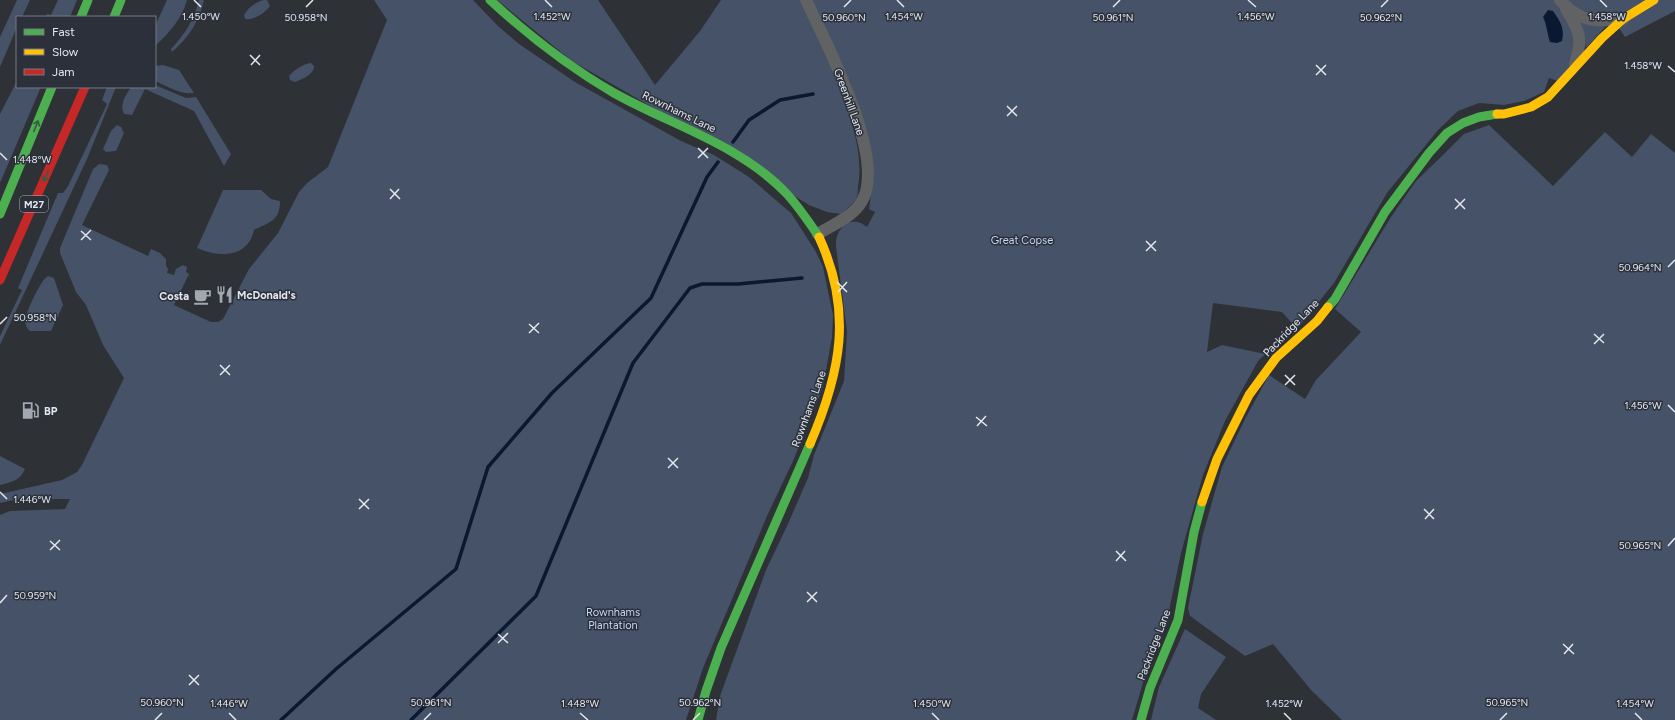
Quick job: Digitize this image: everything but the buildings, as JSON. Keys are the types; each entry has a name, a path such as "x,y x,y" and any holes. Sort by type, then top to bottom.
{"main road":[{"path":"81,16 88,0"},
{"path":"114,16 121,0"},
{"name":"Rownhams Lane","path":"490,0 508,18 549,51 578,71 631,102 730,151 762,172 804,212 818,234 832,267 839,301 841,328 834,376 828,398 810,444 724,641 705,693 698,720"},
{"name":"Packridge Lane","path":"1141,720 1150,688 1178,620 1194,532 1205,491 1217,459 1248,395 1276,358 1316,321 1335,299 1384,212 1424,158 1447,133 1463,123 1479,117 1492,114 1504,114 1531,107 1548,97 1573,69 1623,19 1654,0"},
{"name":"M27","path":"0,214 52,88"},
{"name":"M27","path":"0,280 85,88"}],"street":[{"name":"Greenhill Lane","path":"806,0 840,75 862,134 867,170 865,192 858,207 850,214 818,234"},
{"path":"1562,3 1583,18 1600,21 1623,19"},
{"path":"1562,3 1579,30 1580,48 1573,69"}],"green space":[{"path":"17,0 30,0 22,16 16,16 16,29 0,67 0,37"},
{"path":"58,0 77,0 70,16 46,16 47,14 51,15"},
{"path":"167,0 187,0 182,13 174,25 156,45 156,24"},
{"path":"199,0 204,0 196,22 188,35 172,52 171,49 181,38 192,20"},
{"path":"267,0 270,6 268,9 255,18 245,19 244,15 250,8 258,2"},
{"name":"Rownhams Plantation","path":"374,0 473,0 498,26 519,44 575,82 681,141 714,155 749,177 791,213 816,252 823,267 833,315 832,337 823,387 793,461 767,516 703,668 686,720 0,720 0,515 10,511 65,509 70,499 19,499 0,503 0,494 62,480 77,472 82,465 124,378 103,345 86,305 76,292 60,253 60,248 93,169 99,164 107,165 109,170 82,225 148,256 151,249 160,253 166,259 168,269 167,273 174,275 176,269 183,265 187,267 186,272 189,274 174,305 211,322 218,322 223,319 249,269 278,233 299,192 307,183 328,167 387,20"},
{"name":"Great Copse","path":"497,0 598,0 655,85 700,31 721,0 1675,0 1675,11 1625,37 1610,15 1596,14 1580,10 1568,20 1576,42 1570,66 1558,81 1549,78 1544,92 1524,101 1504,105 1479,103 1458,111 1438,130 1387,193 1334,283 1297,329 1282,312 1213,303 1207,352 1222,345 1265,354 1258,361 1225,421 1203,475 1181,553 1168,616 1145,676 1132,720 716,720 720,696 766,570 808,478 814,455 844,381 847,331 836,240 837,235 843,226 851,222 859,222 867,227 875,212 869,209 873,179 867,131 849,79 839,84 858,148 858,194 851,205 841,214 827,212 809,205 652,107 572,61"},
{"path":"1579,22 1607,25 1586,48"},
{"path":"311,63 314,66 310,74 295,82 290,80 289,76 293,72 302,66"},
{"path":"163,65 179,70 194,93 184,93 156,82 156,66"},
{"path":"16,83 16,88 41,88 0,183 0,114"},
{"path":"156,85 186,98 196,97 231,154 224,166 194,111 145,89 132,115 124,114 122,107 125,96 130,88 156,88"},
{"path":"107,88 116,88 87,159 0,345 0,336 22,290 18,288 58,193 63,193 68,186 107,104 102,100"},
{"path":"117,125 121,127 124,133 116,151 106,152 103,149 111,131"},
{"path":"1489,125 1553,186 1605,132 1632,157 1651,134 1675,153 1675,720 1342,720 1311,690 1273,644 1245,656 1190,616 1188,608 1203,534 1222,467 1245,419 1269,375 1305,399 1316,380 1361,332 1335,309 1391,217 1416,181 1464,134"},
{"path":"223,190 261,190 271,199 280,201 280,208 273,220 254,230 251,239 246,246 239,251 223,254 197,248"},
{"path":"48,276 54,278 63,305 51,331 30,331 25,323 26,316 38,289"},
{"path":"0,456 25,469 18,479 0,485"},
{"path":"1185,629 1226,657 1201,694 1198,708 1216,720 1151,720 1159,687"}],"shaded area":[{"path":"1548,10 1553,11 1560,21 1562,28 1562,41 1557,43 1550,42 1543,17"}],"waterway":[{"path":"733,142 749,120 780,100 813,94"},
{"path":"281,720 336,669 456,569 488,467 552,393 651,298 707,177 718,162"},
{"path":"411,720 536,596 633,363 690,288 702,284 738,284 802,278"}],"traffic: fast":[{"path":"81,16 88,0"},
{"path":"114,16 121,0"},
{"path":"490,0 549,50 597,83 614,93 726,148 747,161 786,193 800,209 819,237"},
{"path":"0,214 52,88"},
{"path":"1328,307 1335,299 1385,212 1429,153 1447,133 1463,123 1479,117 1497,114"},
{"path":"698,720 706,691 721,648 810,444"},
{"path":"1141,720 1150,688 1178,620 1194,532 1202,502"}],"traffic: slow":[{"path":"1497,114 1504,114 1531,107 1548,97 1602,38 1623,19 1654,0"},
{"path":"810,444 829,392 839,341 839,316 836,290 830,264 819,237"},
{"path":"1202,502 1217,459 1249,395 1276,358 1317,321 1328,307"}],"traffic: jam":[{"path":"0,280 85,88"}],"place":[{"name":"McDonald's","path":"224,295"},
{"name":"Costa","path":"202,296"},
{"name":"BP","path":"31,411"}]}
